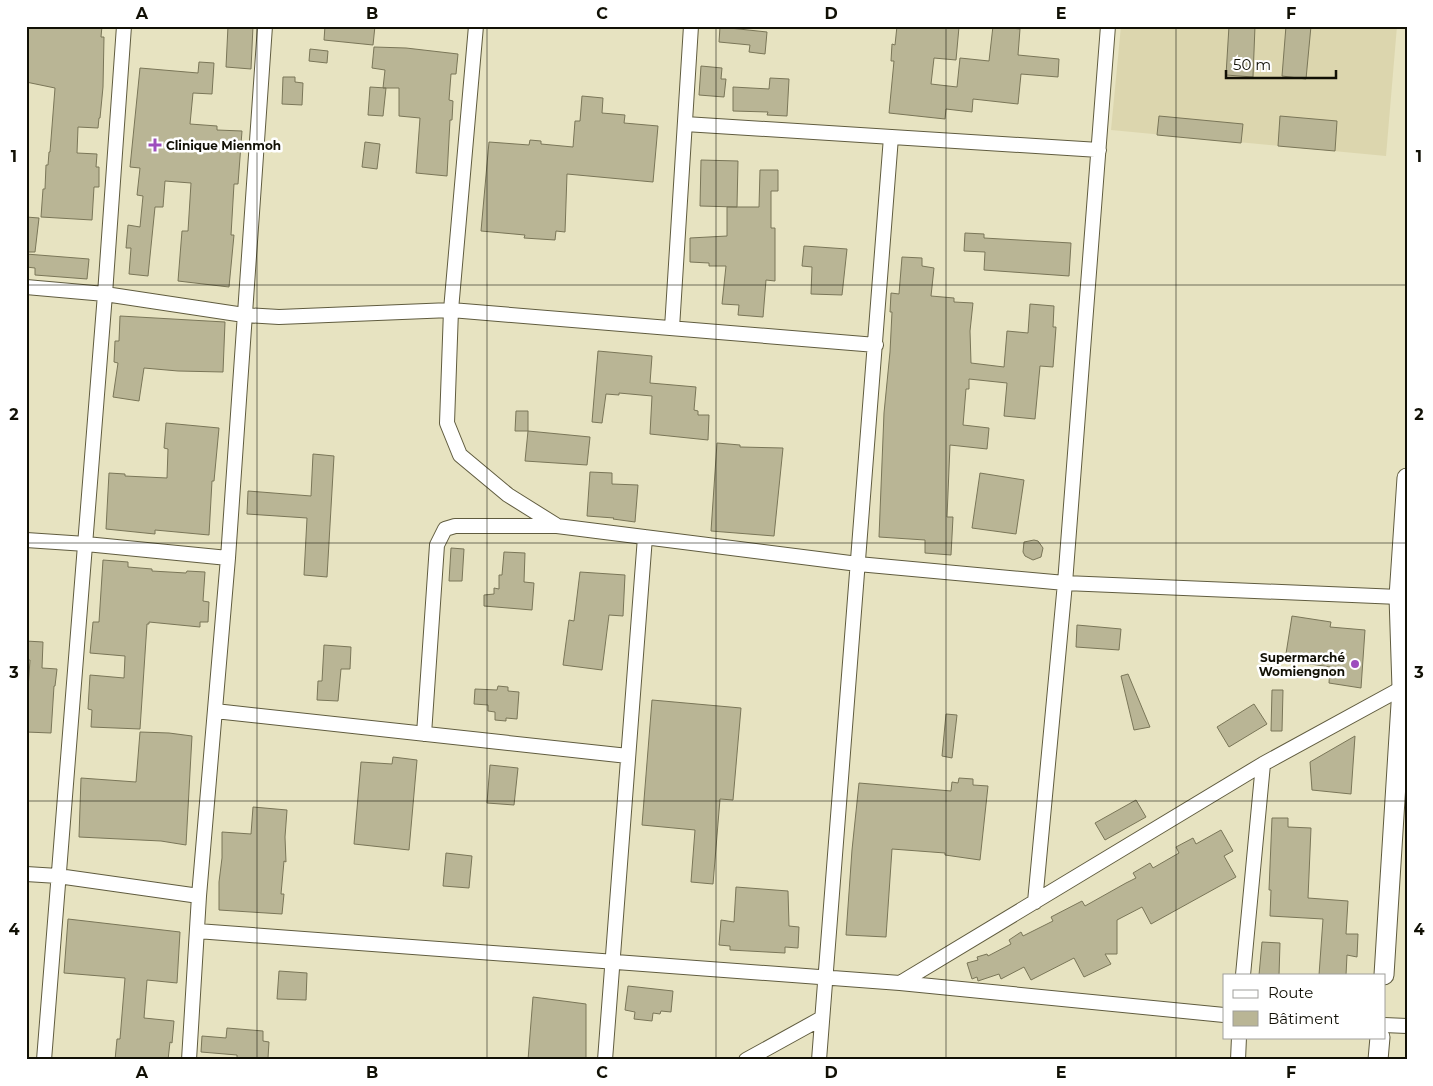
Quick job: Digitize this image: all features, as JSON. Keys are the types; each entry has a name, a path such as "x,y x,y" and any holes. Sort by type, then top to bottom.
{"main road":[{"path":"1384,974 1404,687 1399,596 1407,478"},
{"path":"1378,1060 1380,1038"}],"street":[{"path":"44,1060 86,544 124,26"},
{"path":"189,1060 199,896 228,558 265,26"},
{"path":"476,26 451,310 447,423 460,455 508,494 557,526"},
{"path":"672,328 691,26"},
{"path":"1035,902 1065,584 1108,26"},
{"path":"685,124 1099,150"},
{"path":"818,1060 891,137"},
{"path":"26,287 105,294 244,315 279,317 451,310 876,345"},
{"path":"424,734 437,545 445,530 455,526 557,526 858,564 1065,584 1399,596"},
{"path":"605,1060 645,537"},
{"path":"26,540 228,558"},
{"path":"900,982 1263,764 1404,687"},
{"path":"215,711 628,756"},
{"path":"1243,974 1263,764"},
{"path":"26,874 58,876 199,896"},
{"path":"198,931 900,982 1223,1015"},
{"path":"746,1060 822,1018"},
{"path":"1386,1025 1407,1026"},
{"path":"1238,1060 1239,1038"}],"shaded area":[{"path":"1121,26 1397,26 1386,156 1111,130"}],"building":[{"path":"26,26 102,26 101,37 104,37 103,87 98,128 78,127 77,153 97,154 96,167 99,167 99,187 94,187 92,220 41,217 46,165 48,165 50,152 55,88 26,82"},
{"path":"228,26 253,26 251,69 226,67"},
{"path":"325,26 375,26 373,45 324,40"},
{"path":"897,26 959,27 956,60 934,58 931,84 957,87 960,58 989,61 993,26 1020,29 1018,55 1059,59 1058,77 1021,74 1018,104 973,99 972,112 946,109 945,119 889,113 894,61 891,61 892,44 895,45"},
{"path":"1229,26 1255,26 1253,77 1226,75"},
{"path":"1286,26 1311,26 1306,79 1282,76"},
{"path":"720,27 767,32 765,54 749,52 750,45 719,42"},
{"path":"374,47 406,48 458,54 456,74 451,74 449,100 453,101 447,176 416,173 420,118 399,116 399,88 383,88 385,70 372,68"},
{"path":"310,49 328,51 327,63 309,61"},
{"path":"199,62 214,63 212,94 193,93 190,124 217,126 217,130 242,131 238,184 234,184 231,235 234,235 229,287 178,281 182,231 188,231 191,183 165,181 163,207 155,207 148,276 129,274 131,248 126,248 128,225 140,227 143,196 137,195 140,168 130,167 140,68 198,73"},
{"path":"701,66 722,68 721,79 726,79 724,97 699,95"},
{"path":"283,77 295,77 295,82 303,83 302,105 282,104"},
{"path":"770,78 789,79 787,116 767,115 768,112 733,111 733,87 769,89"},
{"path":"370,87 386,88 383,116 368,115"},
{"path":"582,96 603,98 602,113 625,115 624,123 658,126 653,182 567,174 565,232 556,231 555,240 524,238 525,235 481,231 489,142 529,145 530,140 541,141 541,144 573,147 575,121 580,121"},
{"path":"1159,116 1243,124 1241,143 1157,135"},
{"path":"1280,116 1337,121 1335,151 1278,146"},
{"path":"365,142 380,144 377,169 362,167"},
{"path":"701,160 738,161 737,207 700,206"},
{"path":"760,170 778,170 778,191 771,191 771,228 775,228 775,281 766,280 763,317 738,315 739,305 722,304 726,266 709,266 709,263 690,262 690,238 727,236 727,207 759,207"},
{"path":"26,217 39,218 35,252 26,252"},
{"path":"965,233 984,234 984,238 1071,243 1069,276 984,270 985,252 964,251"},
{"path":"804,246 847,249 842,295 811,294 812,267 802,266"},
{"path":"26,254 89,259 87,279 35,275 35,268 26,267"},
{"path":"902,257 922,258 922,266 934,268 931,296 954,298 954,302 973,303 970,331 971,363 1004,367 1007,331 1028,333 1030,304 1054,306 1053,327 1056,327 1053,367 1040,366 1035,419 1004,416 1007,383 969,379 969,389 966,389 963,425 989,428 987,449 950,445 947,517 953,517 951,555 925,553 925,540 879,537 884,413 892,312 890,312 891,293 899,294"},
{"path":"120,316 225,322 223,372 144,368 139,401 113,397 118,363 114,362 115,341 119,341"},
{"path":"598,351 652,356 650,383 696,387 694,410 698,411 698,415 709,415 708,440 650,434 652,396 619,393 619,395 606,394 602,423 592,422"},
{"path":"516,411 528,411 528,431 515,431"},
{"path":"166,423 219,428 214,481 212,481 209,535 155,530 155,534 106,529 109,473 125,474 125,476 167,478 168,449 164,448"},
{"path":"528,431 590,437 587,465 525,461"},
{"path":"717,443 740,445 740,447 783,448 774,536 711,531"},
{"path":"313,454 334,456 327,577 304,575 307,518 247,514 248,491 311,496"},
{"path":"590,472 612,473 612,484 638,485 635,522 587,516"},
{"path":"980,473 1024,480 1016,534 972,528"},
{"path":"1038,541 1043,548 1041,557 1033,560 1025,556 1023,552 1024,542"},
{"path":"451,548 464,549 462,581 449,581"},
{"path":"504,552 525,553 524,582 534,583 532,610 484,606 484,595 494,594 494,588 499,589 499,575 502,575"},
{"path":"103,560 128,562 128,567 152,569 152,571 205,572 203,601 209,602 208,622 200,622 200,627 149,622 147,624 140,729 91,727 92,710 88,709 90,675 124,678 125,656 90,653 93,622 99,622"},
{"path":"580,572 625,575 623,616 609,615 602,670 563,665 569,620 574,621"},
{"path":"1292,616 1331,622 1330,627 1365,630 1361,688 1329,683 1330,667 1285,660"},
{"path":"1077,625 1121,629 1119,650 1076,647"},
{"path":"26,641 43,642 42,668 57,669 51,733 26,732 26,689 28,689 30,660 26,660"},
{"path":"324,645 351,647 350,669 341,669 338,701 317,700 318,681 322,681"},
{"path":"1128,674 1150,727 1134,730 1121,676"},
{"path":"498,686 508,687 508,691 519,692 517,719 495,720 495,712 488,711 488,705 474,704 475,689 497,690"},
{"path":"1272,690 1283,690 1282,731 1271,731"},
{"path":"652,700 741,708 733,800 720,799 713,884 691,882 695,830 642,825"},
{"path":"1254,704 1267,724 1229,747 1217,727"},
{"path":"946,714 957,715 952,758 942,756"},
{"path":"140,732 192,736 186,845 161,841 79,837 81,778 136,782"},
{"path":"1355,736 1351,794 1312,790 1310,762"},
{"path":"393,757 417,760 409,850 354,844 361,762 392,764"},
{"path":"490,765 518,768 514,805 487,803"},
{"path":"959,778 973,779 973,785 988,786 980,860 945,855 945,853 892,849 886,937 846,935 859,783 951,791 952,782 958,783"},
{"path":"1136,800 1146,817 1105,840 1095,823"},
{"path":"253,807 287,810 286,862 284,861 281,894 284,894 282,914 219,910 222,832 251,834"},
{"path":"1272,818 1288,818 1288,827 1311,828 1308,898 1348,901 1346,934 1358,934 1357,957 1347,955 1346,974 1319,974 1323,919 1270,916 1271,890 1269,890"},
{"path":"1221,830 1233,851 1224,856 1236,877 1151,924 1142,907 1117,920 1117,954 1105,954 1111,964 1084,977 1074,958 1031,980 1024,967 1001,979 999,974 978,981 977,977 972,979 967,963 978,960 977,957 987,954 988,956 1011,944 1009,940 1021,932 1023,936 1053,921 1051,917 1082,901 1085,906 1136,878 1133,873 1150,863 1153,868 1179,853 1176,847 1193,838 1196,844"},
{"path":"446,853 472,856 469,888 443,886"},
{"path":"736,887 788,891 789,926 799,927 798,948 785,947 785,953 730,950 730,946 719,945 721,920 734,922"},
{"path":"68,919 180,932 177,983 147,980 144,1018 174,1021 168,1060 115,1060 117,1039 120,1039 125,978 64,973"},
{"path":"1262,942 1280,943 1279,974 1259,974"},
{"path":"279,971 307,973 306,1000 277,999"},
{"path":"628,986 673,991 671,1012 661,1011 660,1014 653,1013 652,1021 634,1019 635,1012 625,1010"},
{"path":"533,997 586,1004 586,1060 528,1060"},
{"path":"227,1028 263,1031 263,1041 269,1042 268,1058 265,1058 265,1060 237,1060 237,1055 201,1052 202,1036 226,1038"}],"place":[{"name":"Clinique Mienmoh","path":"155,145"},
{"name":"Supermarché Womiengnon","path":"1355,664"}]}
